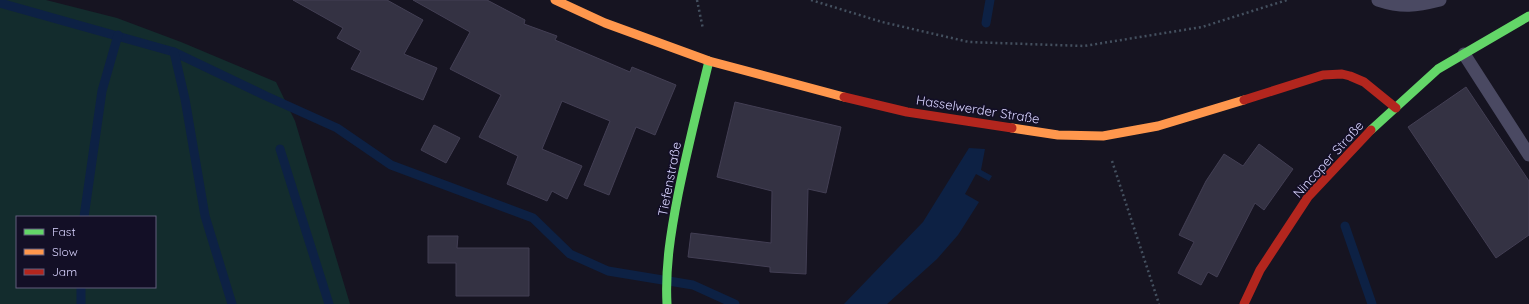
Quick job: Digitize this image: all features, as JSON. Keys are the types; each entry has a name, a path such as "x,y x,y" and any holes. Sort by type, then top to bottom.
{"street":[{"name":"Hasselwerder Straße","path":"555,0 605,23 710,61 818,91 907,112 1058,135 1104,136 1158,126 1323,75 1344,74 1359,80 1371,86 1396,108"},
{"name":"Nincoper Straße","path":"1244,304 1260,270 1308,197 1364,137 1438,69 1529,16"},
{"name":"Tiefenstraße","path":"666,300 668,260 681,183 710,61"}],"lane":[{"path":"1378,0 1393,5 1416,5 1440,0"},
{"path":"1464,54 1529,155"}],"path":[{"path":"697,0 703,30"},
{"path":"811,0 882,22 970,42 1084,46 1202,27 1287,0"},
{"path":"1104,136 1159,304"}],"green space":[{"path":"0,0 46,0 117,18 181,42 276,82 295,121 350,304 0,304"}],"water":[{"path":"969,148 985,149 981,170 992,176 989,181 976,174 965,194 979,202 958,235 937,259 887,304 844,304 923,222"}],"building":[{"path":"293,0 387,0 423,20 404,54 437,68 423,100 351,69 361,51 337,38 343,28"},
{"path":"413,0 487,0 525,20 524,24 557,36 555,40 630,72 632,67 676,85 655,135 636,127 609,195 584,185 610,121 562,101 542,149 582,166 567,199 552,191 547,201 507,184 518,156 479,137 501,95 450,69 470,32"},
{"path":"1466,87 1529,181 1529,235 1496,258 1408,127"},
{"path":"735,102 841,127 826,193 808,189 806,274 770,272 770,267 688,257 691,233 771,243 772,191 717,177"},
{"path":"434,125 460,138 446,163 421,150"},
{"path":"1259,144 1293,169 1264,210 1255,203 1217,277 1208,272 1201,285 1178,273 1194,242 1179,235 1206,181 1224,154 1243,166"},
{"path":"428,236 458,236 457,248 529,248 529,296 456,296 456,263 428,263"}],"waterway":[{"path":"986,23 990,0"},
{"path":"0,3 174,52 337,128 391,165 533,218 570,254 608,271 693,285 735,304"},
{"path":"84,216 102,91 118,35"},
{"path":"174,52 185,99 205,216 232,304"},
{"path":"280,149 329,304"},
{"path":"1345,226 1372,304"},
{"path":"81,288 81,304"}],"traffic: fast":[{"path":"1371,130 1438,69 1529,16"},
{"path":"667,304 669,249 673,222 685,161 709,61"}],"traffic: slow":[{"path":"555,0 605,23 709,61 844,97"},
{"path":"1012,128 1058,135 1103,136 1158,126 1244,100"}],"traffic: jam":[{"path":"1244,100 1323,75 1342,74 1364,82 1396,108"},
{"path":"844,97 907,112 1012,128"},
{"path":"1244,304 1260,270 1308,197 1371,130"}]}
